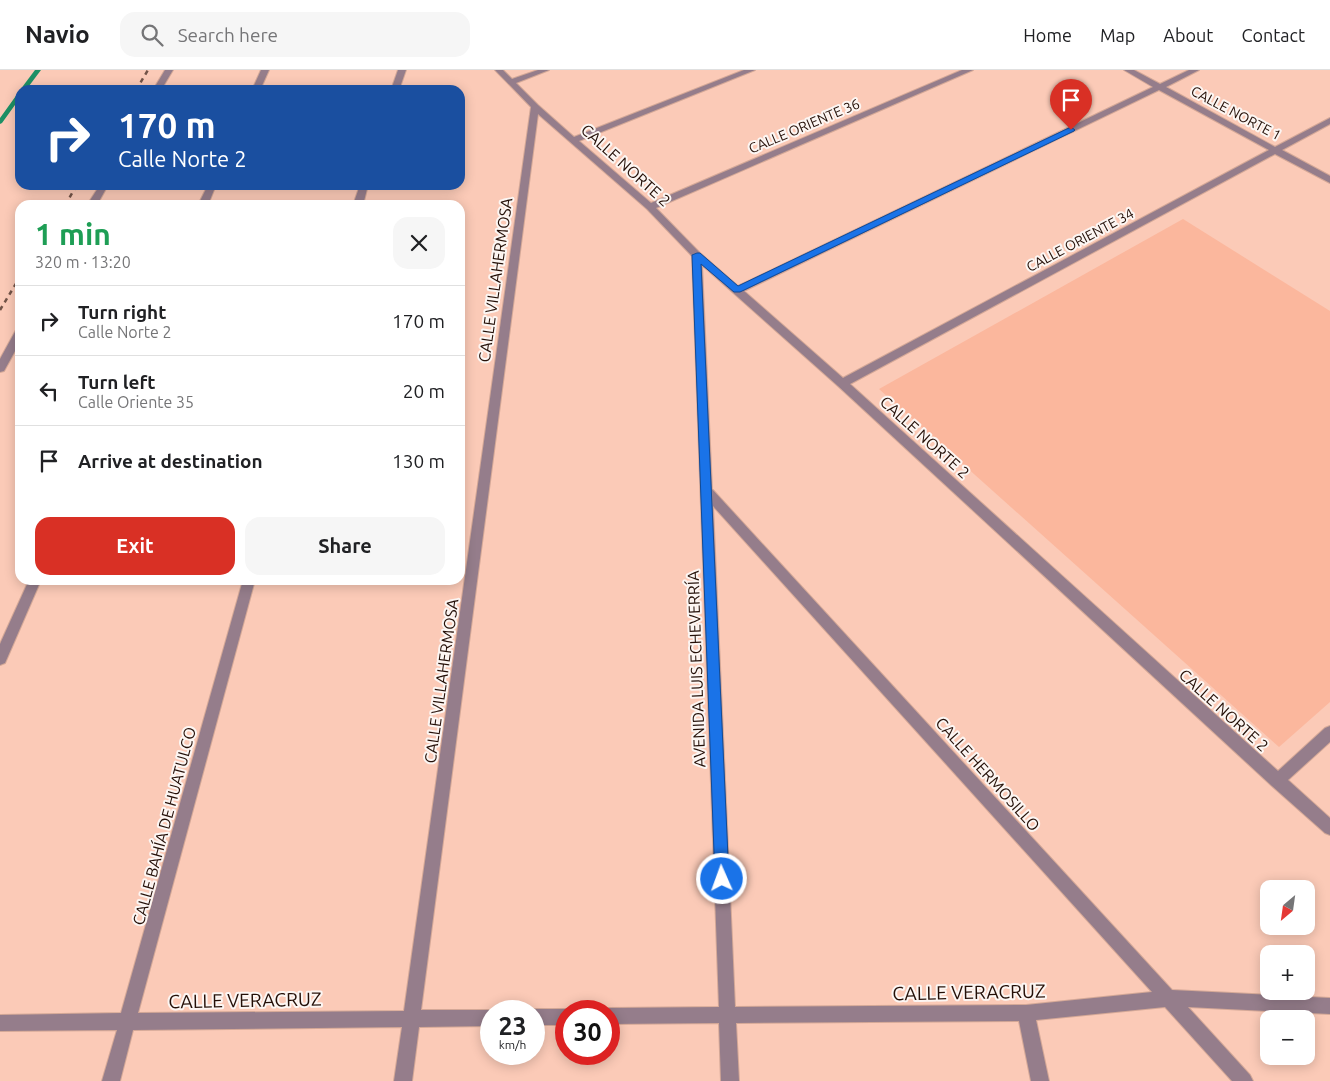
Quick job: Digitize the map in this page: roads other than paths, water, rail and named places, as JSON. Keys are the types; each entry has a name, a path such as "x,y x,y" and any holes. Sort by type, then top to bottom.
{"street":[{"path":"161,85 169,70"},
{"path":"258,85 265,70"},
{"path":"397,85 402,70"},
{"name":"CALLE NORTE 2","path":"499,70 535,107 650,207 697,255 842,383 1276,781 1330,828"},
{"path":"512,82 545,70"},
{"path":"574,140 751,70"},
{"name":"CALLE ORIENTE 36","path":"650,207 969,70"},
{"name":"CALLE NORTE 1","path":"1128,70 1330,180"},
{"path":"737,290 1195,70"},
{"name":"CALLE VILLAHERMOSA","path":"403,1081 535,107"},
{"name":"CALLE ORIENTE 34","path":"842,383 1330,121"},
{"name":"AVENIDA LUIS ECHEVERRÍA","path":"697,255 730,1081"},
{"path":"0,368 15,342"},
{"name":"CALLE HERMOSILLO","path":"706,490 1244,1081"},
{"path":"0,659 33,585"},
{"name":"CALLE BAHÍA DE HUATULCO","path":"111,1081 248,585"},
{"path":"1276,781 1330,733"},
{"name":"CALLE VERACRUZ","path":"620,1016 1026,1013 1169,998 1330,1006"},
{"path":"1026,1013 1040,1081"},
{"name":"CALLE VERACRUZ","path":"0,1023 480,1018"}],"waterway":[{"path":"27,85 38,70"},
{"path":"0,122 15,101"}],"railway":[{"path":"139,85 148,70"},
{"path":"68,200 74,190"},
{"path":"0,310 15,285"}]}
